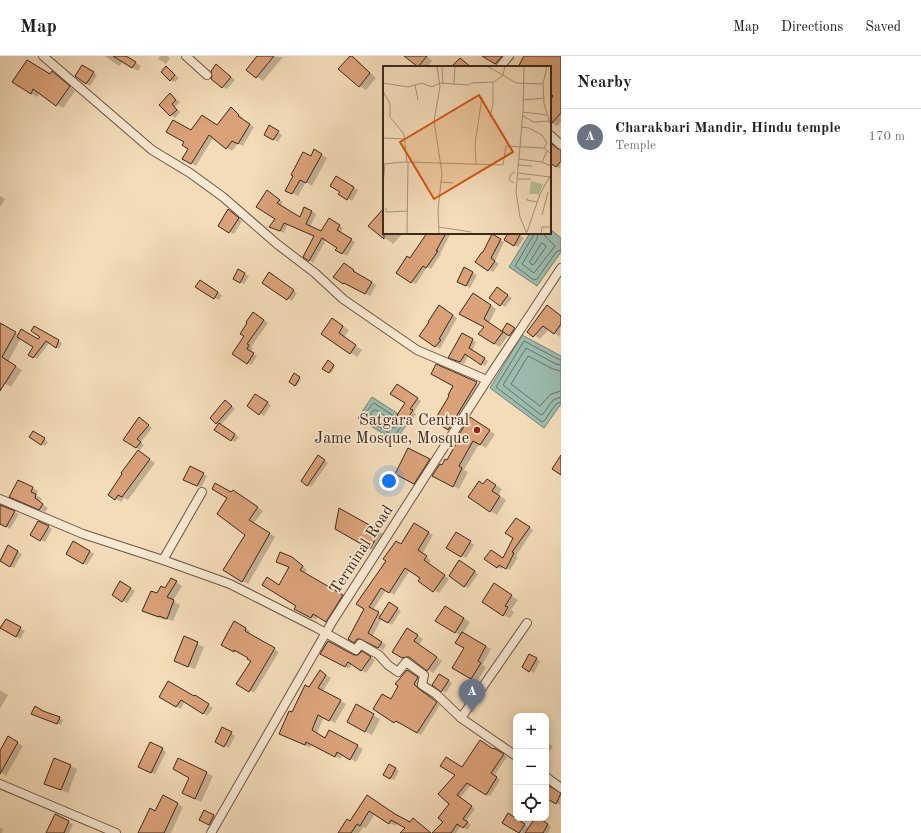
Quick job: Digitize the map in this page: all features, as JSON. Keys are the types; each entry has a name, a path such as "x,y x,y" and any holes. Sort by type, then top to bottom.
{"street":[{"path":"43,56 152,150 190,173 223,197 277,244 315,273 343,299 418,350 487,380"},
{"path":"186,56 207,75"},
{"path":"501,66 509,56"},
{"path":"551,136 561,145"},
{"name":"Terminal Road","path":"210,833 326,632 487,380 561,268"},
{"path":"163,560 202,492"},
{"path":"0,499 83,534 230,584 326,632 356,650 360,644 379,655 388,665 398,672 406,662 424,675 422,685 436,694 461,718 513,754"},
{"path":"461,718 527,623"},
{"path":"549,780 561,788"},
{"path":"0,784 116,833"}],"water":[{"path":"551,230 561,238 561,252 537,286 509,267 529,234 551,234"},
{"path":"522,335 561,356 561,404 544,428 490,388"},
{"path":"372,397 409,421 395,441 358,418"}],"building":[{"path":"113,56 126,56 136,62 132,68"},
{"path":"257,56 274,56 256,78 246,70"},
{"path":"350,56 352,56 370,73 359,87 338,69"},
{"path":"404,56 427,56 419,66"},
{"path":"482,56 502,56 495,64"},
{"path":"524,56 561,56 561,113 551,124 551,99 553,96 551,94 551,66 519,66"},
{"path":"460,58 470,66 452,66"},
{"path":"27,60 50,74 52,71 70,86 56,106 33,89 31,94 12,82"},
{"path":"216,64 231,77 222,88 211,79 211,71"},
{"path":"82,65 94,72 86,84 75,76"},
{"path":"166,66 175,75 170,81 161,72"},
{"path":"170,93 176,100 172,104 177,110 170,116 159,105"},
{"path":"231,107 239,115 238,116 250,124 238,144 232,141 226,149 209,135 191,164 182,159 188,149 182,145 184,142 166,132 173,120 191,130 202,115 217,125"},
{"path":"269,125 279,131 273,140 264,135"},
{"path":"552,144 561,150 561,161 556,167 551,164"},
{"path":"314,149 322,154 306,183 300,180 292,194 285,191 293,176 291,175 303,152 311,156"},
{"path":"336,176 354,187 347,200 338,194 340,192 330,186"},
{"path":"267,190 280,200 277,203 300,217 304,207 312,211 306,224 321,231 329,218 340,225 337,230 352,239 342,254 335,250 337,248 322,238 309,261 303,257 314,236 284,223 280,231 269,227 275,219 256,207"},
{"path":"228,209 239,218 229,233 218,226"},
{"path":"383,209 384,239 368,226"},
{"path":"426,234 445,234 436,251 438,251 426,268 423,266 411,283 396,273 407,256 410,258"},
{"path":"492,234 501,239 491,258 495,261 488,271 475,262 483,252"},
{"path":"507,234 520,234 514,246 504,240"},
{"path":"344,263 354,270 353,271 372,282 365,294 344,283 343,284 333,277"},
{"path":"464,267 473,272 466,286 457,282"},
{"path":"238,269 245,273 240,283 233,279"},
{"path":"269,272 294,290 287,300 262,283"},
{"path":"200,280 218,292 214,299 195,287"},
{"path":"497,287 508,295 500,306 489,298"},
{"path":"473,293 491,305 484,319 503,332 494,344 478,334 484,327 459,314"},
{"path":"439,305 453,315 439,339 441,340 435,347 419,336"},
{"path":"547,305 561,316 561,324 554,334 543,326 533,337 527,332"},
{"path":"253,312 264,320 247,344 249,345 247,349 254,353 247,364 232,354 244,336 240,334"},
{"path":"332,318 343,326 339,333 356,345 350,354 321,334"},
{"path":"0,323 16,332 2,357 16,366 0,391"},
{"path":"507,323 515,328 509,336 502,331"},
{"path":"34,326 59,340 56,348 46,341 33,358 28,355 33,347 17,337 21,329 38,339 40,337 31,331"},
{"path":"462,333 473,339 469,348 485,358 481,365 465,354 460,362 448,358"},
{"path":"328,360 334,365 329,373 322,369"},
{"path":"436,364 477,382 448,430 434,421 449,396 448,395 453,386 431,374"},
{"path":"294,373 300,377 295,386 289,382"},
{"path":"397,384 418,398 410,409 413,410 406,421 397,415 405,403 390,394"},
{"path":"255,394 268,402 259,415 247,406"},
{"path":"225,400 232,406 216,424 210,418"},
{"path":"139,417 149,425 137,439 141,442 136,448 123,440"},
{"path":"470,417 490,430 480,445 473,441 459,466 462,468 453,487 432,476 440,464 442,465 445,459 447,460 460,437 458,436"},
{"path":"219,423 235,434 231,441 214,430"},
{"path":"33,431 45,438 41,445 29,437"},
{"path":"408,448 430,459 414,484 395,474"},
{"path":"138,450 150,459 122,497 118,495 115,500 108,495 122,474 121,473"},
{"path":"318,455 325,460 307,486 301,481"},
{"path":"561,455 561,475 552,469"},
{"path":"190,466 204,473 197,486 183,480"},
{"path":"487,479 496,485 492,491 500,496 490,512 468,497 479,481 483,484"},
{"path":"18,480 33,487 31,492 36,494 35,498 43,504 39,510 9,497"},
{"path":"215,483 231,492 233,490 258,507 249,520 270,533 242,582 223,570 245,535 217,514 227,498 212,489"},
{"path":"0,505 15,511 6,527 0,524"},
{"path":"339,508 380,531 370,549 335,529"},
{"path":"516,518 530,527 512,552 514,553 506,569 499,565 497,568 484,559 491,550 503,558 513,538 505,533"},
{"path":"38,521 49,526 40,541 30,535"},
{"path":"414,523 429,532 418,550 427,556 424,560 445,575 433,592 418,581 420,578 405,568 389,593 381,588 369,607 379,612 368,633 382,642 378,648 360,639 357,639 354,643 348,639 364,609 356,604 386,561 383,559 396,541 401,544"},
{"path":"456,532 471,541 461,557 446,548"},
{"path":"73,541 90,551 83,564 66,554"},
{"path":"8,545 18,551 10,567 0,561"},
{"path":"280,552 292,557 303,566 300,570 343,595 326,622 313,614 311,618 294,609 296,606 262,585 267,577 279,585 289,567 276,562"},
{"path":"459,560 475,571 464,587 449,576"},
{"path":"171,578 177,581 167,597 174,600 167,619 142,611 151,591 157,593 161,586 165,588"},
{"path":"120,581 131,588 122,602 112,595"},
{"path":"494,583 512,595 505,606 508,607 503,616 482,602"},
{"path":"389,602 398,608 388,623 379,618"},
{"path":"445,606 464,618 455,633 435,621"},
{"path":"6,619 21,627 16,637 0,628"},
{"path":"234,621 246,628 245,631 275,648 249,692 236,684 251,661 234,650 234,652 221,645"},
{"path":"407,628 418,635 414,641 437,657 427,671 409,657 402,658 392,652"},
{"path":"462,632 486,646 478,661 481,663 471,679 452,668 464,648 455,643"},
{"path":"184,636 198,642 188,667 174,661"},
{"path":"328,641 354,655 358,655 362,651 371,657 361,671 348,662 345,667 320,654"},
{"path":"529,654 537,658 529,672 522,667"},
{"path":"320,670 326,675 318,688 341,700 329,721 318,715 312,730 325,738 329,730 358,745 350,760 337,752 335,757 306,742 305,745 279,734 289,711 292,712 305,685 309,687"},
{"path":"407,670 418,677 414,684 437,702 417,733 396,721 394,723 373,709 382,694 391,699 398,686 395,684"},
{"path":"439,674 449,680 441,692 432,685"},
{"path":"168,681 209,704 203,714 181,700 176,707 159,697"},
{"path":"356,704 374,714 365,732 347,722"},
{"path":"35,706 43,711 60,717 57,724 31,714"},
{"path":"222,727 232,732 224,747 215,742"},
{"path":"8,736 18,742 0,774 0,751"},
{"path":"480,740 493,749 494,748 504,754 491,773 497,777 486,795 467,783 457,795 472,806 463,819 468,822 463,828 457,824 451,833 432,833 443,822 438,818 449,804 438,794 455,775 440,766 446,757 462,767"},
{"path":"150,742 163,748 151,773 138,767"},
{"path":"54,758 71,765 61,790 44,784"},
{"path":"178,758 207,772 195,799 182,793 189,778 173,769"},
{"path":"389,764 396,768 390,779 383,775"},
{"path":"549,786 561,793 556,804 549,800"},
{"path":"163,795 178,803 164,833 138,833 150,808 155,811"},
{"path":"367,795 395,814 410,822 413,818 431,833 400,833 405,828 391,820 389,824 369,811 360,826 357,824 351,833 338,833 347,819 350,821"},
{"path":"204,810 214,815 209,825 199,820"},
{"path":"508,813 513,816 513,821 520,821 525,824 519,833 502,823"},
{"path":"55,814 69,821 64,833 46,833"},
{"path":"533,821 544,821 548,824 543,833 525,833"}],"place":[{"name":"Satgara Central Jame Mosque, Mosque","path":"477,430"},
{"name":"Charakbari Mandir, Hindu temple","path":"472,712"}]}
